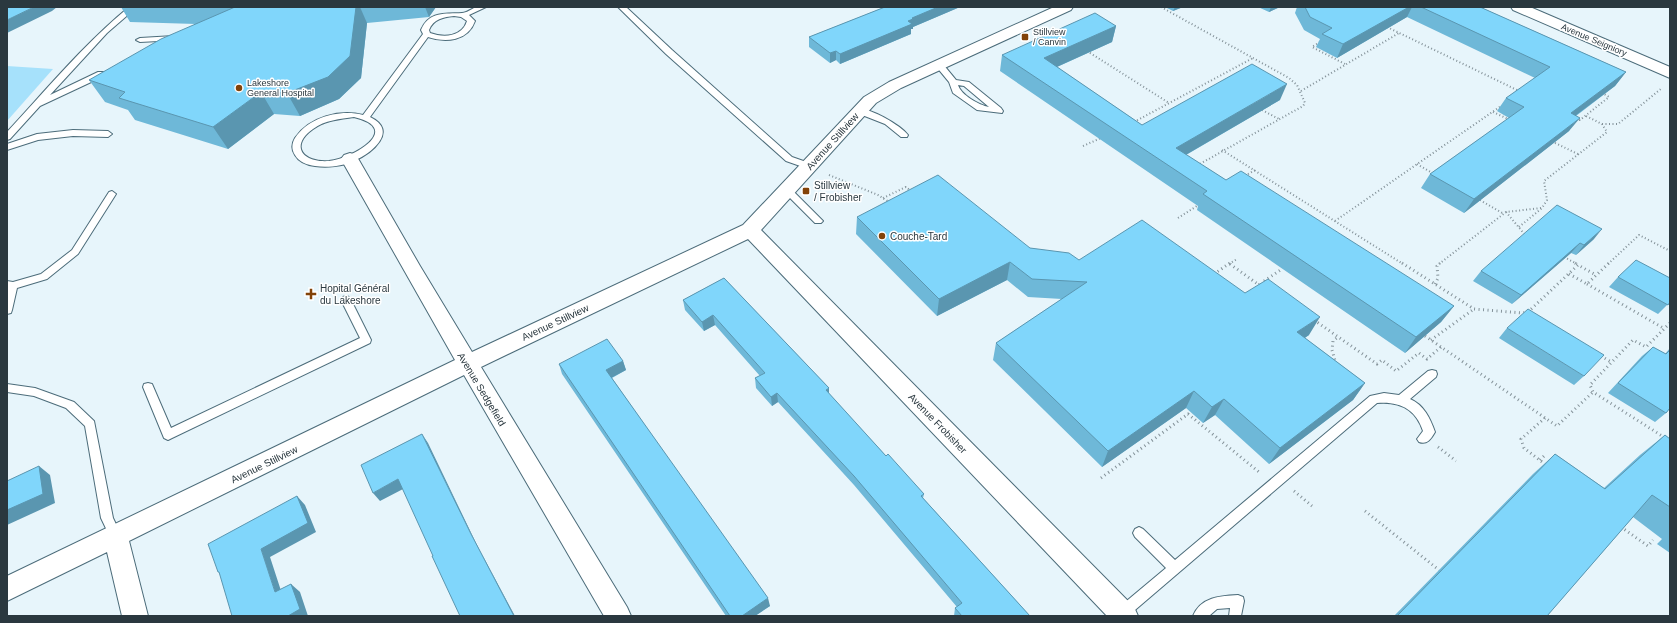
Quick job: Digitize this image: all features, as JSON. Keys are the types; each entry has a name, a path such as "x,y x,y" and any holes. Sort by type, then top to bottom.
{"street":[{"name":"Avenue Stillview","path":"7,589 467,364 750,230 787,190 817,169 860,111 870,100 895,85 939,65 1036,13 1066,7"},
{"name":"Avenue Seigniory","path":"1518,7 1667,79"},
{"name":"Avenue Sedgefield","path":"350,160 467,364 618,616"},
{"name":"Avenue Frobisher","path":"750,230 1124,614"},
{"path":"116,537 135,616"}],"lane":[{"path":"7,137 104,31 133,7"},
{"path":"427,34 425,30 426,26 438,17 454,14 464,15 482,7"},
{"path":"622,7 669,52 789,159 817,169"},
{"path":"427,34 441,39 460,35 470,26 471,21 464,15"},
{"path":"366,116 427,34"},
{"path":"140,40 177,38 156,48"},
{"path":"939,65 953,82 956,91 980,108 999,111"},
{"path":"35,105 106,72"},
{"path":"860,111 888,122 904,135"},
{"path":"340,116 366,116 376,123 379,130 378,138 371,147 350,160 335,164 308,162 300,157 296,150 296,144 301,135 311,127 326,119 340,116"},
{"path":"7,147 37,137 73,133 108,134"},
{"path":"787,190 818,221"},
{"path":"7,310 10,286 44,277 75,252 112,194"},
{"path":"148,387 168,435 366,340 346,300"},
{"path":"1402,399 1432,374"},
{"path":"7,388 35,392 70,405 90,424 107,518 116,537"},
{"path":"1124,614 1174,568 1374,399 1385,397 1402,399 1416,408 1426,420 1429,432 1423,439"},
{"path":"1139,533 1174,568"},
{"path":"1199,616 1214,603 1238,601 1235,616"}],"path":[{"path":"1161,7 1254,57 1289,78 1297,85 1305,103 1303,106 1222,150 1193,168"},
{"path":"1382,25 1521,92 1518,94"},
{"path":"1300,91 1399,33"},
{"path":"1324,40 1312,47 1346,65"},
{"path":"1085,50 1170,103"},
{"path":"1131,123 1254,57"},
{"path":"1586,116 1602,124 1618,124 1667,79"},
{"path":"1211,80 1217,84"},
{"path":"1573,117 1580,120 1586,116 1609,97 1604,94"},
{"path":"1335,221 1505,103"},
{"path":"1262,110 1279,119"},
{"path":"1493,112 1513,122"},
{"path":"1519,228 1542,208 1547,200 1544,181 1607,132 1602,124"},
{"path":"1083,146 1101,138"},
{"path":"1555,143 1578,154"},
{"path":"1222,150 1474,308 1522,313 1528,312 1578,265"},
{"path":"1417,164 1438,176"},
{"path":"817,169 882,198 892,204"},
{"path":"1242,178 1255,170"},
{"path":"882,198 906,187 912,192"},
{"path":"1480,200 1505,213 1526,236 1532,240"},
{"path":"1178,218 1203,202"},
{"path":"1435,284 1438,278 1436,266 1505,213 1513,210 1542,208"},
{"path":"1587,284 1639,235 1670,251"},
{"path":"1558,254 1596,275"},
{"path":"1212,276 1237,260"},
{"path":"1230,264 1259,285 1282,269"},
{"path":"1569,274 1665,328"},
{"path":"1262,283 1268,287"},
{"path":"1431,340 1474,308"},
{"path":"1528,312 1535,316"},
{"path":"1313,319 1377,364 1382,360 1396,371 1418,353 1427,359 1441,347"},
{"path":"1670,323 1646,347 1633,340 1590,385 1593,392 1670,441"},
{"path":"1425,336 1557,426 1593,392"},
{"path":"1338,337 1333,341 1332,350 1339,370"},
{"path":"1599,355 1612,362"},
{"path":"1102,478 1188,414 1259,472"},
{"path":"1545,418 1521,440 1524,448 1552,468"},
{"path":"1540,460 1546,454"},
{"path":"1294,490 1312,506"},
{"path":"1365,511 1439,570"},
{"path":"1616,523 1648,546 1653,540"}],"shaded area":[{"path":"7,66 53,69 7,121"}],"building":[{"path":"7,7 34,7 7,20"},
{"name":"Lakeshore General Hospital","path":"235,7 356,7 350,56 328,77 287,93 261,92 213,127 119,98 125,92 89,80 161,39"},
{"path":"885,7 938,7 912,18 913,19 908,21 912,24 840,54 836,51 830,53 809,37"},
{"path":"1305,7 1409,7 1343,44 1322,34 1332,28 1310,17"},
{"path":"1421,7 1480,7 1626,72 1571,113 1580,118 1474,199 1430,174 1524,107 1506,98 1550,67"},
{"path":"1095,13 1116,26 1044,58 1142,125 1252,64 1287,84 1176,148 1226,180 1241,171 1454,306 1416,337 1203,194 1207,191 1002,55"},
{"path":"938,175 1030,248 1069,253 1079,260 1142,220 1245,293 1268,279 1320,317 1297,332 1365,383 1280,448 1224,399 1212,407 1194,391 1108,451 996,343 1087,282 1032,279 1010,262 939,299 857,217"},
{"path":"1557,205 1602,229 1584,245 1580,243 1521,295 1481,271"},
{"path":"1636,260 1670,278 1670,302 1668,305 1618,277"},
{"path":"724,278 829,388 826,390 886,456 888,454 924,494 921,496 1030,616 962,616 955,608 962,603 854,476 777,393 771,397 755,378 765,373 713,315 702,322 683,300"},
{"path":"1528,309 1604,355 1584,376 1507,328"},
{"path":"607,339 623,361 606,370 768,598 742,616 730,616 559,364"},
{"path":"1653,347 1666,354 1670,350 1670,408 1666,413 1618,383"},
{"path":"422,434 471,534 514,616 460,616 398,479 373,493 361,465"},
{"path":"1665,435 1670,439 1670,507 1652,495 1547,616 1397,616 1555,454 1605,489"},
{"path":"39,466 43,494 7,510 7,481"},
{"path":"297,496 308,523 261,549 275,592 291,584 300,609 288,616 232,616 219,572 208,544"}],"place":[{"name":"Stillview / Canvin","path":"1025,37"},
{"name":"Lakeshore General Hospital","path":"239,88"},
{"name":"Stillview / Frobisher","path":"806,191"},
{"name":"Couche-Tard","path":"882,236"},
{"name":"Hopital Général du Lakeshore","path":"311,294"}]}
